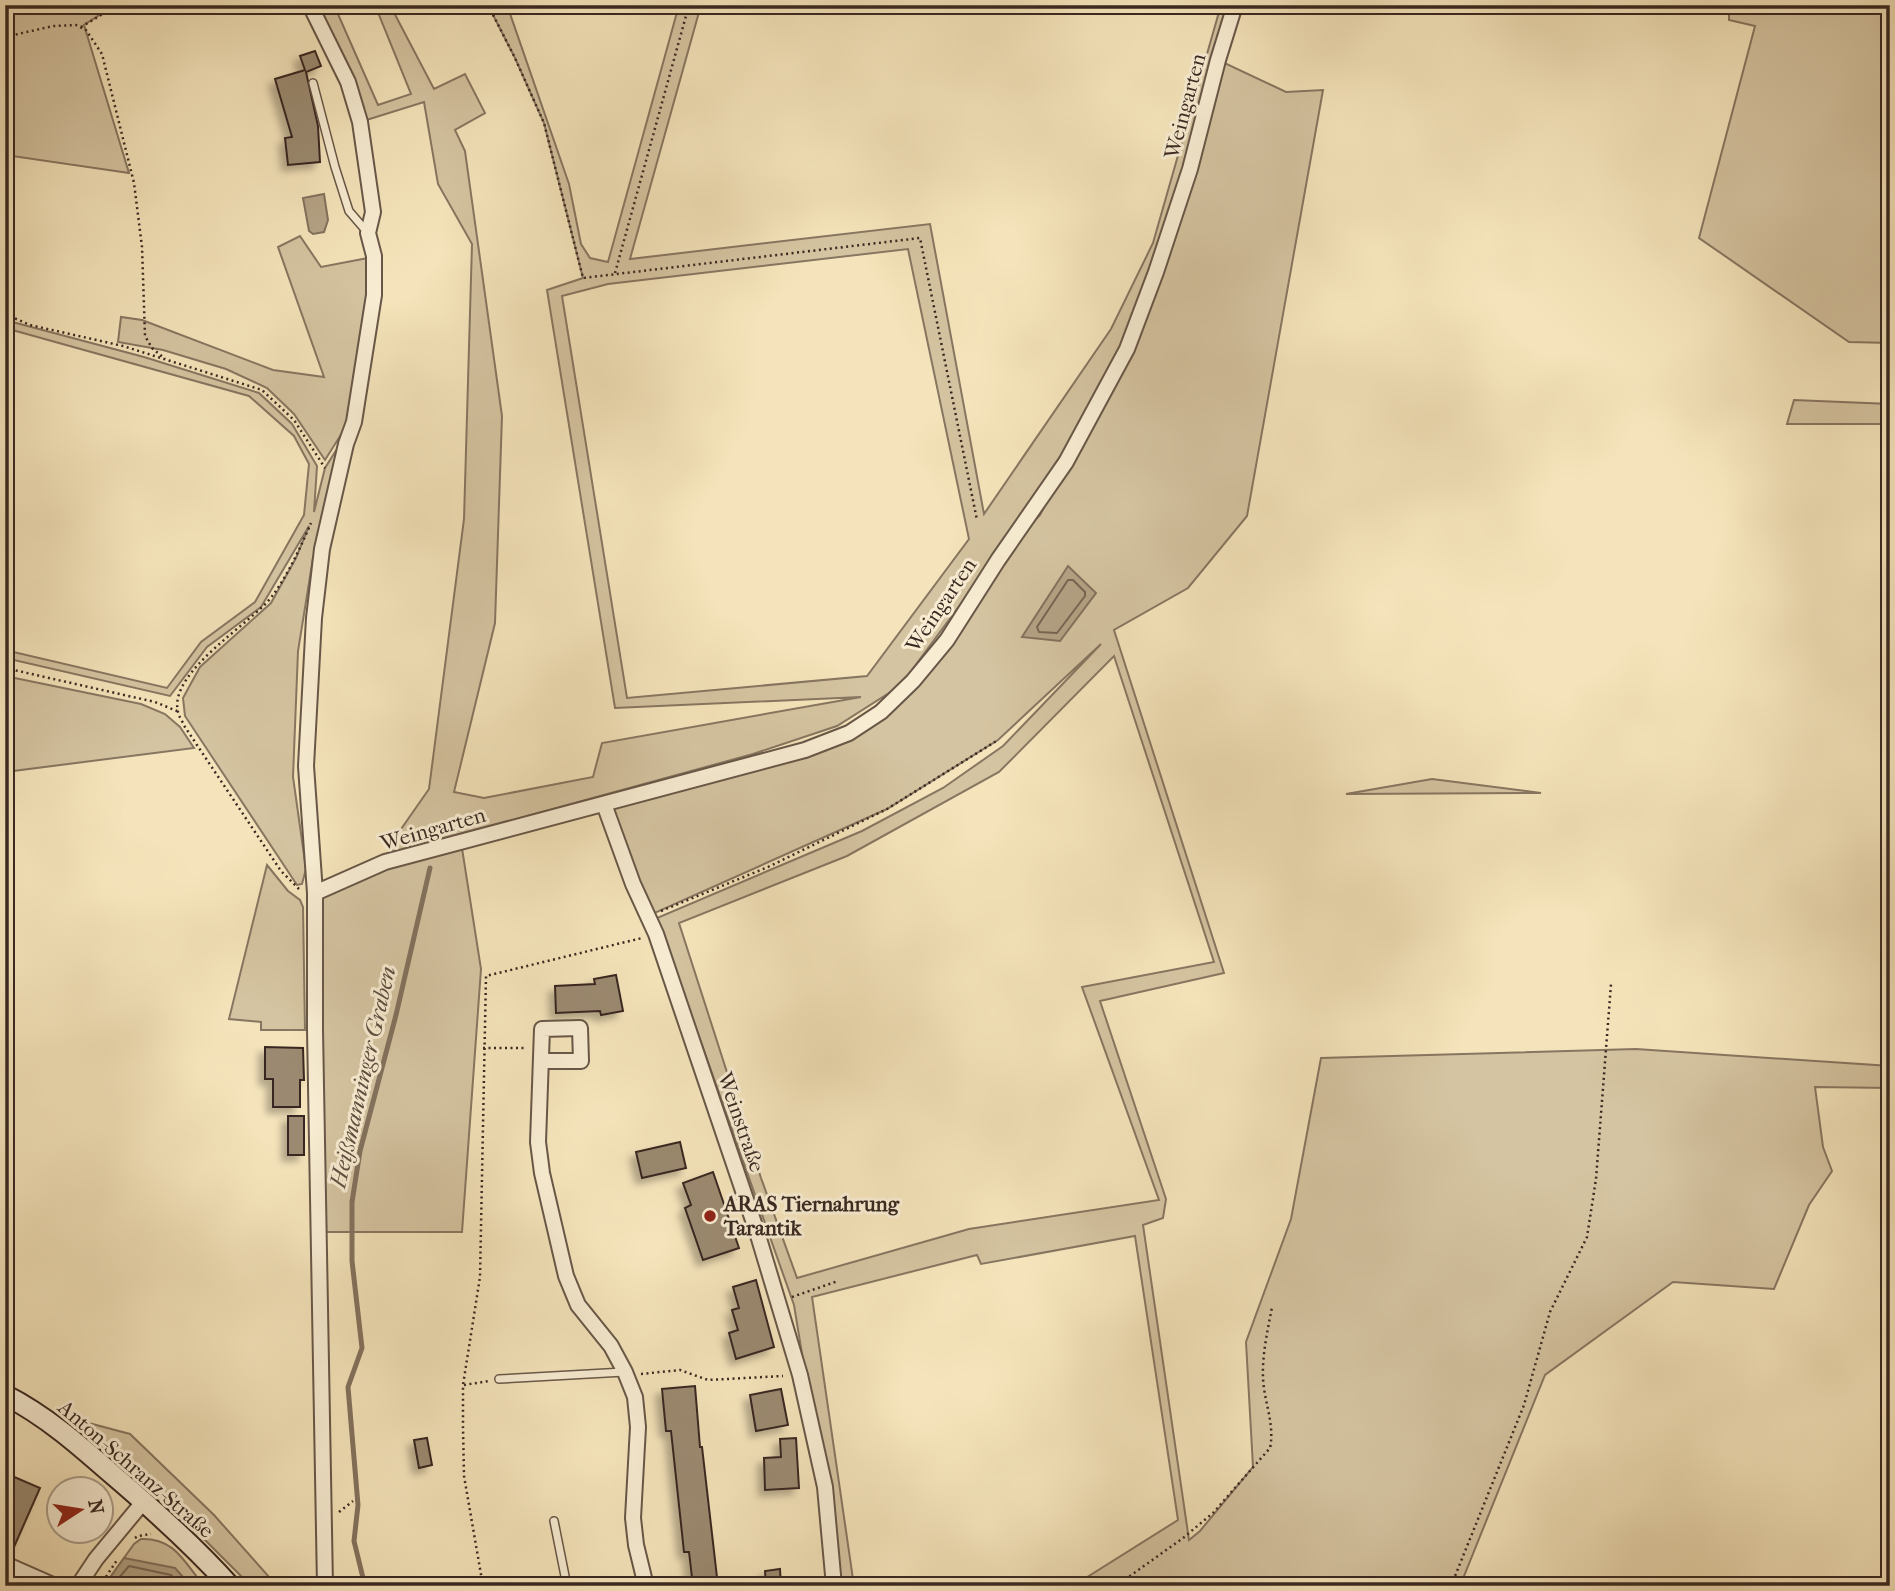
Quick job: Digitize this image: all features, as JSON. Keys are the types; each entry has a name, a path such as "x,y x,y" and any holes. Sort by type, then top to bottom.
{"main road":[{"name":"Anton-Schranz-Straße","path":"5,1395 58,1428 144,1501 212,1565 230,1586"}],"street":[{"path":"310,5 348,82 360,122 373,212 368,233 374,256 374,295 354,422 346,444 322,549 314,618 306,766 315,893 315,1057 325,1586"},
{"name":"Weingarten","path":"315,893 386,862 806,751 849,733 881,712 905,689 947,640 1066,461 1127,349 1190,169 1235,5"},
{"name":"Weinstraße","path":"604,804 633,884 656,934 781,1306 800,1375 825,1487 834,1586"},
{"path":"542,1055 538,1131 542,1173 566,1276 578,1305 611,1346 635,1397 638,1427 633,1518 636,1545 646,1586"},
{"path":"78,1586 96,1559 144,1501"},
{"path":"5,1564 55,1586"}],"lane":[{"path":"313,83 349,211 368,233"},
{"path":"499,1379 626,1374"},
{"path":"554,1521 567,1586"}],"path":[{"path":"81,27 118,5"},
{"path":"488,5 544,124 583,278 920,238 977,520"},
{"path":"615,273 689,5"},
{"path":"5,37 66,24 86,30 102,54 134,183 140,234 145,336 152,348 165,359"},
{"path":"5,314 30,325 123,346 262,390 294,420 325,468"},
{"path":"313,519 296,558 272,597 192,671 179,695 177,711 281,871 303,892 315,893"},
{"path":"5,668 155,702 177,711"},
{"path":"648,916 768,867 887,809 998,740"},
{"path":"483,1586 464,1476 464,1385 481,1277 485,976 656,934"},
{"path":"1451,1586 1524,1405 1550,1312 1587,1237 1596,1180 1611,984"},
{"path":"483,1048 542,1055"},
{"path":"781,1306 793,1296 838,1281"},
{"path":"1116,1586 1213,1513 1270,1448 1272,1437 1263,1378 1266,1337 1272,1307"},
{"path":"626,1374 680,1370 708,1380 800,1375"},
{"path":"464,1385 499,1379"},
{"path":"129,1545 138,1536 149,1533 157,1535"},
{"path":"100,1586 121,1555"}],"shaded area":[{"path":"5,5 115,5 84,25 129,173 5,155"},
{"path":"310,5 334,5 378,105 411,94 375,5 390,5 434,89 465,74 485,113 455,130 465,151 502,416 495,623 454,792 484,798 593,777 602,743 861,697 615,708 547,290 583,278 544,123 488,5 507,5 569,184 581,244 590,258 608,262 679,5 701,5 630,259 930,224 984,514 1111,329 1153,243 1221,5 1234,5 1218,60 1286,92 1323,90 1247,516 1188,588 1114,630 1224,973 1100,1001 1166,1199 1163,1218 1143,1225 1189,1540 1200,1531 1253,1467 1246,1342 1291,1219 1321,1058 1636,1049 1890,1066 1890,1088 1815,1087 1823,1147 1832,1171 1809,1205 1774,1289 1673,1282 1545,1375 1460,1586 1073,1586 1178,1520 1135,1236 981,1264 977,1255 812,1297 854,1586 840,1586 794,1305 657,918 862,831 943,788 1003,746 1101,644 998,740 887,809 648,916 604,804 849,733 913,681 998,560 1040,515 1095,410 1066,462 900,686 837,726 753,754 393,853 390,845 429,789 464,519 472,244 438,184 424,102 360,122","holes":["908,249 969,539 867,676 627,698 562,296 608,284","1114,656 1214,962 1082,987 1159,1200 969,1229 797,1278 761,1178 679,923 847,856 999,772"]},
{"path":"1729,5 1890,5 1890,343 1849,342 1699,238 1755,26 1729,20"},
{"path":"300,236 321,267 368,258 370,292 349,422 325,460 294,414 267,388 226,369 163,350 118,342 121,317 142,320 273,370 324,377 278,247"},
{"path":"5,320 144,357 259,393 292,424 317,466 314,512 325,468 354,422 322,549 313,558 298,651 293,777 306,869 302,884 297,885 185,716 183,698 200,667 271,603 296,558 309,526 261,607 207,647 170,696 5,658 5,650 167,688 201,642 255,602 304,515 309,464 294,436 249,396 5,328"},
{"path":"1794,400 1890,404 1890,424 1787,424"},
{"path":"5,676 141,704 165,714 180,727 194,748 5,772"},
{"path":"1432,779 1541,793 1346,794"},
{"path":"461,842 481,969 462,1232 318,1232 315,893"},
{"path":"267,865 288,891 300,900 303,907 305,1030 261,1030 261,1022 229,1019"},
{"path":"66,1417 130,1434 214,1515 277,1586 251,1586 150,1485"},
{"path":"141,1539 153,1540 171,1547 204,1586 104,1586 134,1544"},
{"path":"5,1572 36,1586 5,1586"}],"water":[{"path":"324,194 328,220 324,232 313,234 309,231 303,198"},
{"path":"1068,566 1096,593 1060,641 1022,637"},
{"path":"124,1558 175,1568 191,1586 104,1586"}],"building":[{"path":"315,51 321,66 306,72 318,126 320,162 288,165 285,138 292,137 275,79 305,70 300,56"},
{"path":"616,975 623,1011 601,1015 600,1011 556,1013 555,986 595,984 594,979"},
{"path":"265,1047 303,1048 304,1080 300,1080 300,1107 273,1107 273,1079 265,1079"},
{"path":"288,1116 304,1116 304,1155 288,1155"},
{"path":"680,1142 686,1168 642,1178 636,1152"},
{"path":"713,1172 739,1248 703,1260 685,1208 691,1205 683,1183"},
{"path":"756,1280 774,1347 736,1359 729,1333 738,1330 732,1310 739,1308 733,1287"},
{"path":"695,1386 718,1586 693,1586 689,1552 684,1552 671,1431 666,1431 662,1389"},
{"path":"781,1389 788,1425 756,1431 750,1395"},
{"path":"427,1438 432,1465 419,1468 414,1440"},
{"path":"796,1438 799,1488 765,1490 764,1458 781,1457 780,1439"},
{"path":"5,1473 40,1488 10,1556 5,1555"},
{"path":"780,1569 781,1586 766,1586 765,1571"}],"waterway":[{"name":"Heißmanninger Graben","path":"365,1586 354,1541 358,1505 348,1387 362,1348 352,1261 352,1202 360,1151 396,1015 430,868"}],"place":[{"name":"ARAS Tiernahrung Tarantik","path":"710,1216"}]}
